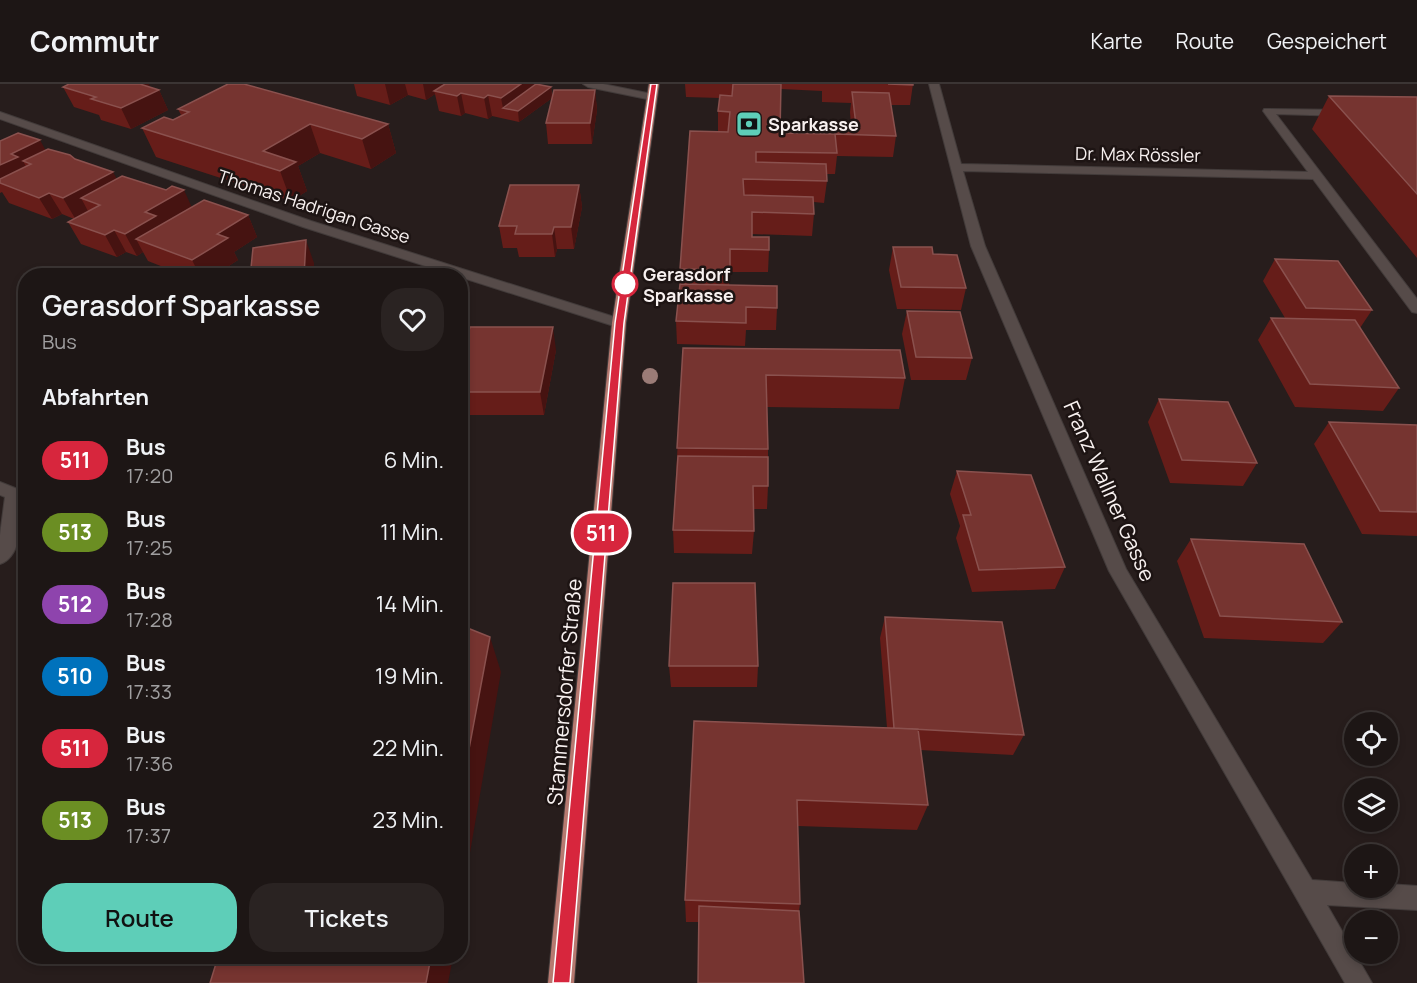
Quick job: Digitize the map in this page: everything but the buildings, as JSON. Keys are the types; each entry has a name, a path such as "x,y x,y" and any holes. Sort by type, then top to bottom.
{"main road":[{"name":"Stammersdorfer Straße","path":"561,983 619,323 653,91"}],"street":[{"path":"588,84 653,91"},
{"name":"Franz Wallner Gasse","path":"934,84 978,246 1118,571 1359,983"},
{"path":"1357,114 1268,111 1417,309"},
{"name":"Thomas Hadrigan Gasse","path":"0,115 307,224 446,268"},
{"name":"Dr. Max Rössler","path":"957,167 1317,176"},
{"name":"Thomas Hadrigan Gasse","path":"468,275 619,323"},
{"path":"0,488 14,494 7,551 0,557"},
{"path":"1306,892 1417,898"}],"bus line":[{"name":"511","path":"561,983 619,323 654,84"}],"place":[{"name":"Sparkasse","path":"749,124"},
{"name":"Gerasdorf Sparkasse","path":"625,284"}]}
